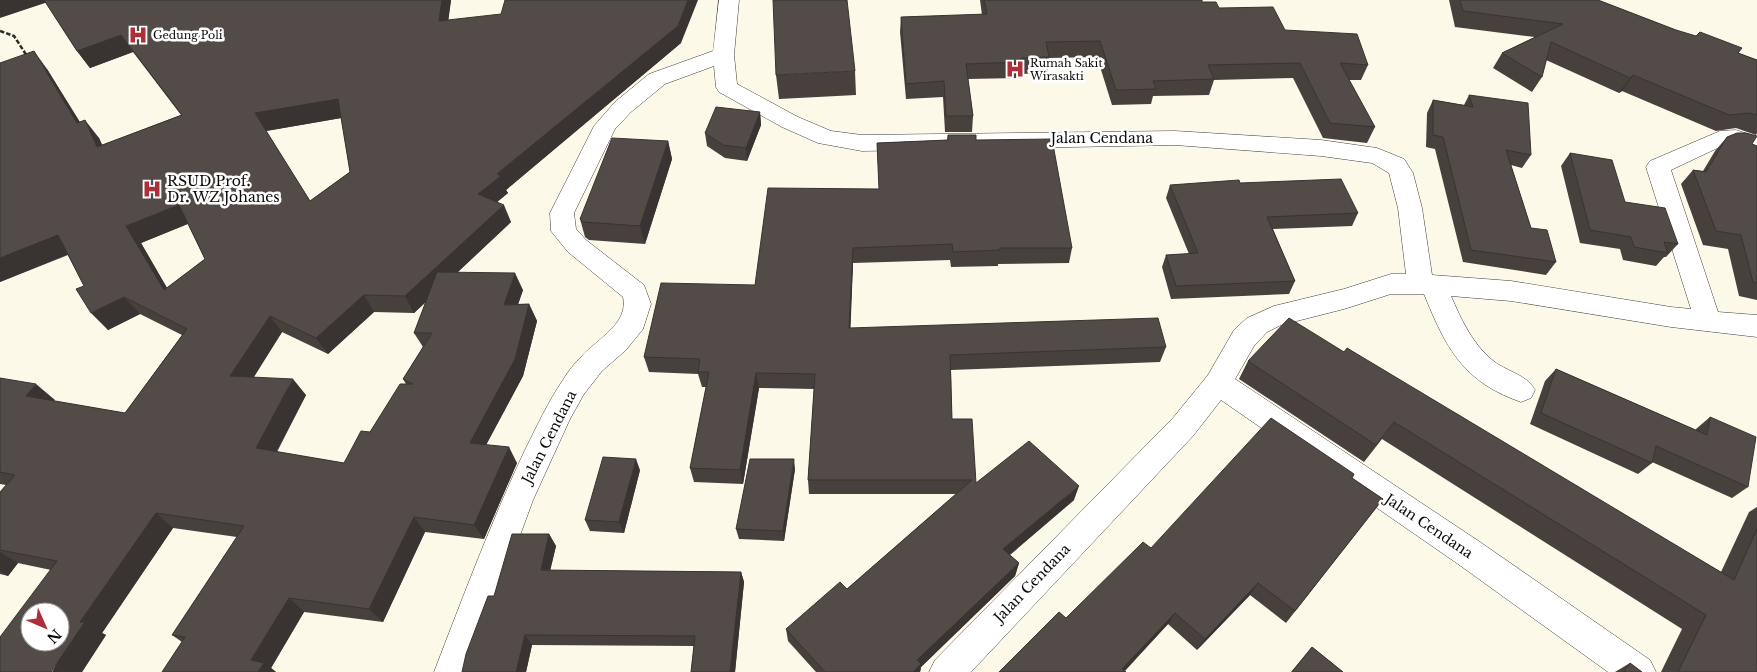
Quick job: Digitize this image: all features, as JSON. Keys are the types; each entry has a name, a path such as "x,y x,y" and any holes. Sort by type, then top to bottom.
{"street":[{"name":"Jalan Cendana","path":"729,0 723,55 727,87 790,122 826,138 862,143 1175,138 1321,148 1386,159 1396,165 1401,172 1426,285"},
{"name":"Jalan Cendana","path":"452,672 517,500 558,414 574,386 592,363 616,342 633,322 638,304 635,292 577,246 564,231 562,213 605,126 623,107 657,79 723,55"},
{"path":"1708,321 1658,167 1720,138 1736,136 1757,145"},
{"name":"Jalan Cendana","path":"947,672 1182,427 1218,383 1244,338 1257,325 1274,316 1344,299 1391,284 1511,292 1708,321 1757,326"},
{"path":"1426,285 1472,357 1489,374 1521,390"},
{"name":"Jalan Cendana","path":"1218,383 1469,553 1638,672"}],"path":[{"path":"0,31 12,34 29,58"}],"building":[{"path":"44,0 442,0 439,21 501,14 505,0 688,0 678,26 497,174 501,176 478,194 504,205 405,296 364,295 316,338 270,316 230,376 293,379 256,448 344,463 361,431 370,432 400,384 413,384 403,379 432,333 414,333 437,272 515,273 504,305 529,304 515,359 470,443 509,447 474,525 414,517 369,609 289,598 251,660 264,663 258,672 162,672 185,637 172,635 244,526 156,513 80,622 85,622 70,644 70,602 26,602 57,561 0,550 0,492 15,475 0,472 0,378 36,384 26,396 125,413 187,329 124,297 91,313 76,289 84,286 58,235 0,258 0,63 34,51 77,123 85,120 97,147 182,115 121,35 77,51","holes":["338,99 350,172 310,201 255,113","179,205 205,259 164,290 126,226"]},
{"path":"773,0 847,0 855,71 776,75"},
{"path":"984,0 1202,0 1202,2 1216,2 1219,8 1273,7 1285,30 1357,34 1368,65 1340,63 1375,127 1330,123 1300,63 1208,65 1214,79 1153,81 1156,89 1116,90 1100,41 1046,42 1049,57 1022,58 1022,62 966,64 973,116 946,116 944,81 906,84 901,17 987,14"},
{"path":"1460,0 1598,0 1676,30 1696,36 1700,32 1742,48 1738,53 1757,60 1757,115 1749,113 1729,115 1633,75 1630,78 1551,42 1542,77 1502,53 1563,24 1463,11"},
{"path":"1469,95 1528,103 1531,155 1506,150 1531,228 1547,230 1556,262 1471,250 1443,137 1433,135 1433,100 1473,107"},
{"path":"716,107 760,112 746,148 723,145 705,133"},
{"path":"1737,133 1757,136 1752,144 1757,146 1757,283 1753,282 1741,235 1716,231 1693,170 1706,172 1727,137"},
{"path":"948,135 976,135 976,140 1052,139 1072,248 1000,248 1000,250 953,252 952,244 853,248 849,328 1158,318 1166,347 950,355 952,419 972,419 976,483 1029,441 1079,486 1003,549 1019,563 917,660 921,664 913,672 825,672 786,629 840,582 847,589 972,480 808,480 815,374 756,373 740,470 690,468 709,372 698,372 700,359 644,357 661,283 755,285 768,188 879,189 877,143 948,140"},
{"path":"612,138 668,141 640,226 583,222 580,219"},
{"path":"1570,153 1612,160 1625,202 1665,208 1678,244 1664,242 1668,253 1634,247 1631,237 1590,230"},
{"path":"1341,179 1358,213 1267,217 1295,281 1176,286 1166,255 1198,253 1170,185 1239,180 1240,183"},
{"path":"1289,318 1344,352 1347,348 1734,580 1757,529 1757,672 1678,672 1706,615 1394,422 1376,445 1248,361"},
{"path":"1556,369 1707,435 1710,417 1756,437 1748,487 1656,446 1652,463 1541,413"},
{"path":"1271,418 1354,474 1352,478 1383,499 1295,611 1258,583 1205,639 1175,613 1122,669 1126,672 999,672 1059,612 1066,618 1143,542 1151,548"},
{"path":"603,457 636,459 619,522 585,520"},
{"path":"750,459 794,459 783,531 736,529"},
{"path":"512,534 549,534 541,570 741,572 730,672 691,672 695,636 525,635 516,672 462,672 466,654 488,596 494,596"},
{"path":"20,610 20,652 65,652 51,672 0,672 0,637"},
{"path":"1312,647 1343,672 1292,672"},
{"path":"1630,663 1642,672 1624,672"}],"place":[{"name":"Gedung Poli","path":"138,35"},
{"name":"Rumah Sakit Wirasakti","path":"1015,69"},
{"name":"RSUD Prof. Dr. WZ Johanes","path":"152,189"}]}
